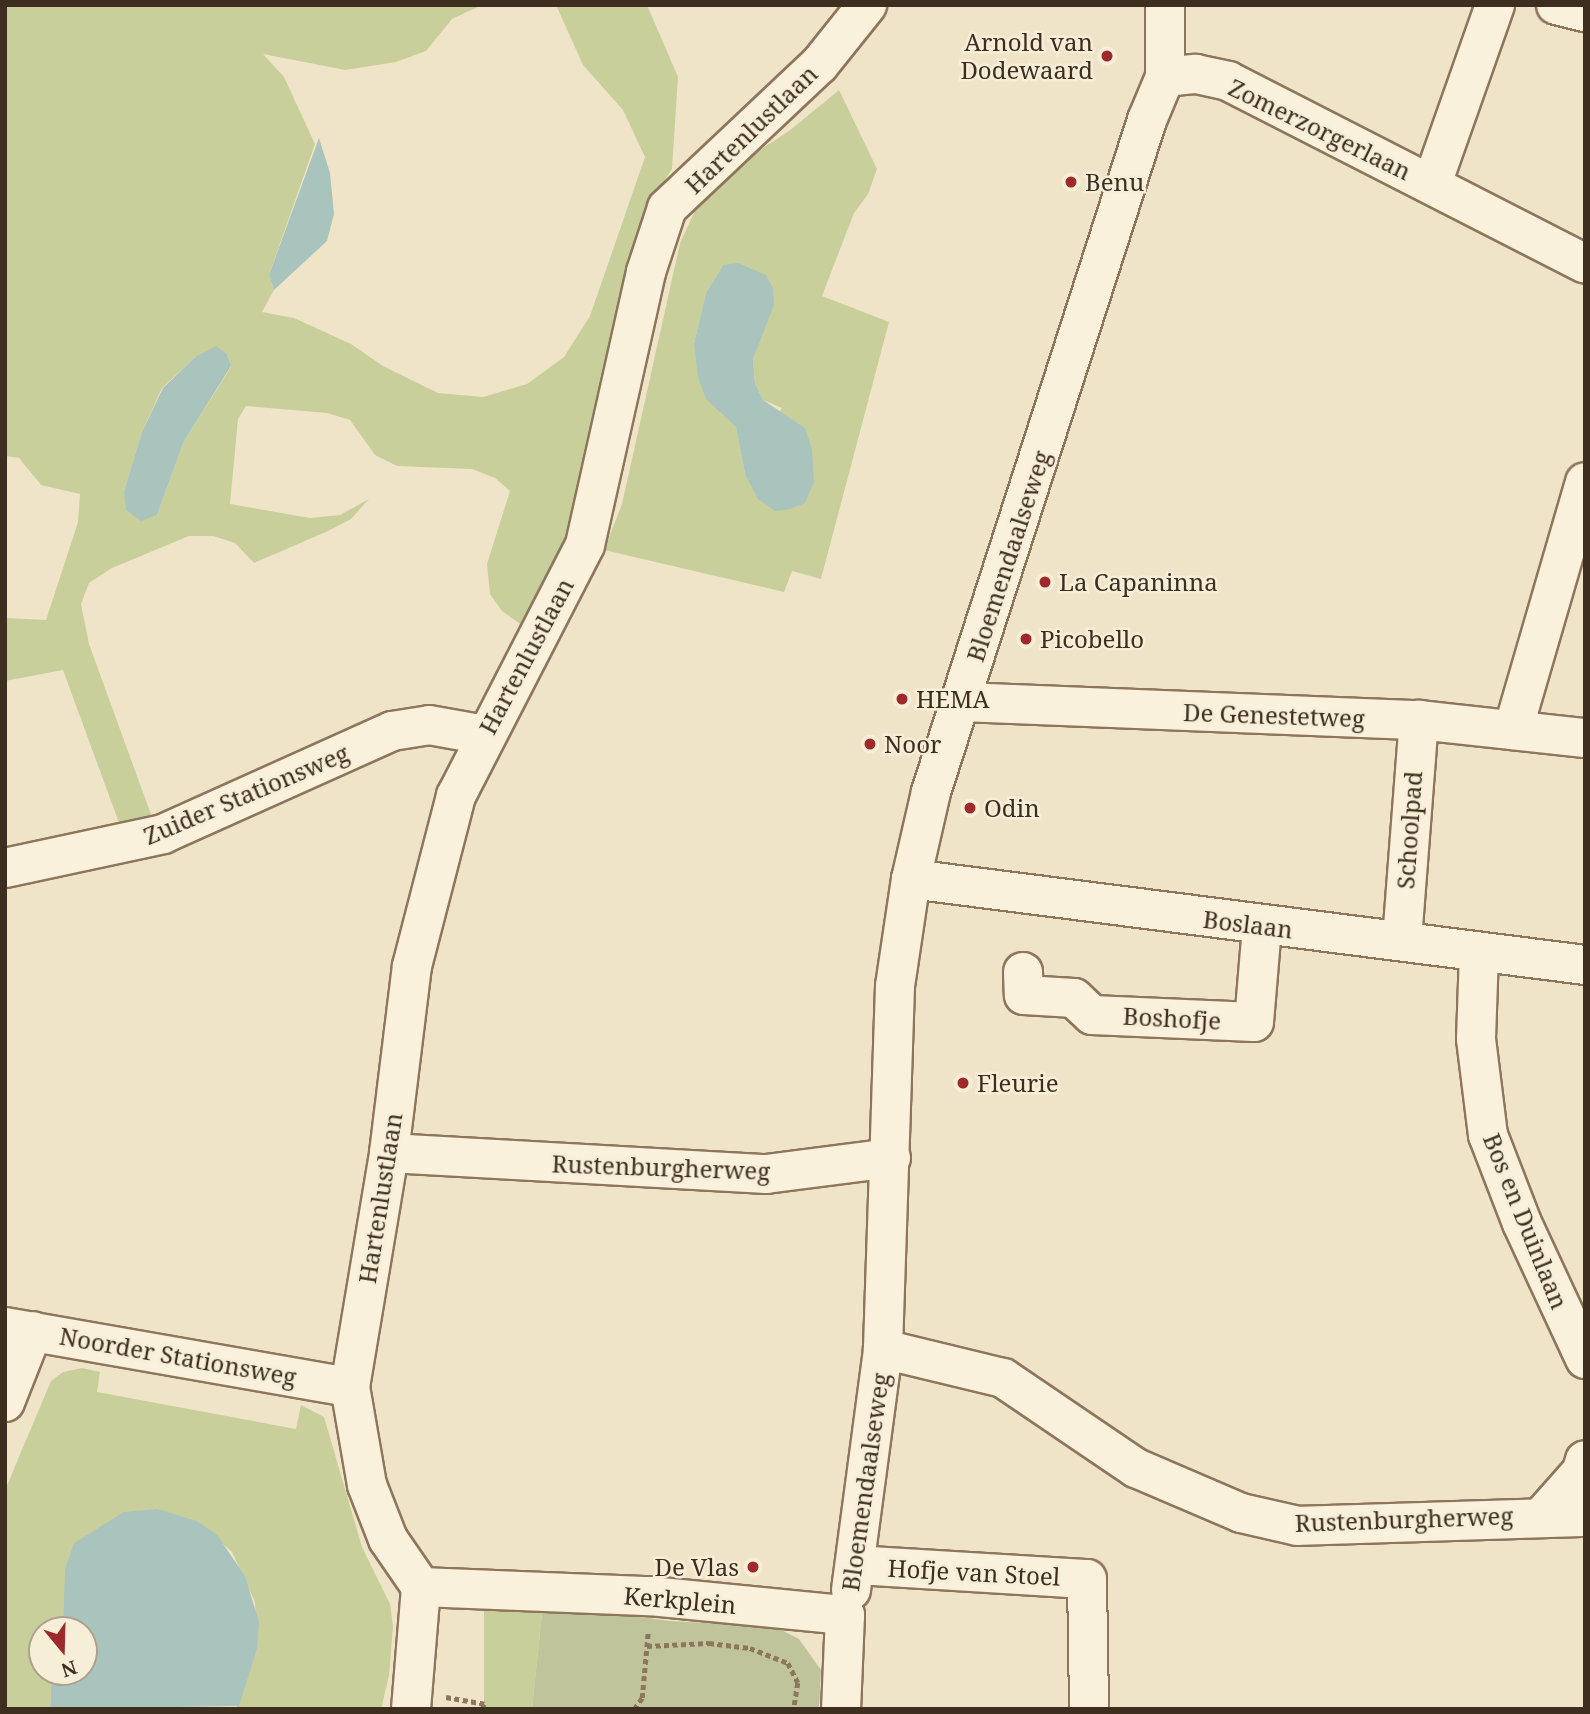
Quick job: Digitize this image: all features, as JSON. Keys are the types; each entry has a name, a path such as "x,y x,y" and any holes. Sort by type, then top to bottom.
{"street":[{"name":"Hartenlustlaan","path":"421,1587 388,1539 367,1485 350,1387 389,1153 412,966 456,796 585,545 646,272 667,208 818,65 867,5"},
{"name":"Bloemendaalseweg","path":"891,1158 895,986 911,879 931,792 1147,120 1165,77 1165,5"},
{"name":"Zomerzorgerlaan","path":"1432,184 1495,5"},
{"path":"1556,5 1585,12"},
{"name":"Zomerzorgerlaan","path":"1165,77 1196,74 1228,81 1585,264"},
{"path":"1513,730 1585,482"},
{"name":"De Genestetweg","path":"962,702 1419,720 1585,738"},
{"name":"Schoolpad","path":"1402,940 1419,720"},
{"name":"Zuider Stationsweg","path":"5,868 163,834 392,731 429,725 485,735"},
{"name":"Boslaan","path":"911,879 1262,927 1402,940 1479,953 1585,965"},
{"name":"Boshofje","path":"1023,972 1024,995 1074,999 1092,1015 1254,1022 1262,927"},
{"name":"Bos en Duinlaan","path":"1479,953 1476,1039 1488,1135 1522,1223 1585,1359"},
{"name":"Rustenburgherweg","path":"389,1153 766,1174 891,1158"},
{"path":"883,1349 891,1158"},
{"path":"5,1402 19,1329"},
{"name":"Noorder Stationsweg","path":"19,1329 350,1387"},
{"name":"Bloemendaalseweg","path":"845,1615 856,1565 883,1349"},
{"name":"Rustenburgherweg","path":"883,1349 1003,1378 1136,1468 1241,1513 1298,1526 1543,1515 1582,1471 1585,1460"},
{"path":"1543,1515 1585,1517"},
{"name":"Hofje van Stoel","path":"856,1565 1087,1579 1089,1709"},
{"path":"411,1709 421,1587"},
{"name":"Kerkplein","path":"421,1587 650,1596 845,1615"},
{"path":"841,1709 845,1615"}],"path":[{"path":"634,1709 642,1698 650,1596"},
{"path":"647,1646 709,1643 750,1648 788,1663 798,1683 794,1709"}],"green space":[{"path":"5,5 482,5 452,19 426,51 396,62 345,70 263,54 284,77 315,144 269,275 274,290 262,312 294,318 351,344 383,366 438,393 483,397 527,384 564,357 590,316 645,157 623,110 583,65 556,5 647,5 678,77 672,169 649,205 565,545 523,626 502,611 490,594 487,564 510,491 495,478 472,469 397,466 375,455 350,420 327,413 246,406 238,419 230,504 310,518 340,515 369,499 351,519 254,563 235,543 213,536 189,536 112,568 89,583 81,604 89,644 153,820 122,831 63,670 5,681 5,618 46,620 78,522 80,494 41,485 19,458 5,456","holes":["227,354 231,367 184,441 157,515 124,491 142,432 162,388 195,357"]},
{"path":"839,90 877,169 868,194 854,213 822,296 889,322 821,579 792,571 784,592 604,550 622,504 680,243 702,196 723,174 789,131","holes":["723,265 762,332 753,359 755,383 763,400 782,408 745,474 736,426 694,343 706,293"]},
{"path":"82,1368 100,1372 97,1392 296,1429 301,1405 324,1417 362,1547 390,1604 393,1626 389,1676 381,1709 236,1709 257,1649 255,1602 232,1552 197,1521 65,1616 28,1616 28,1686 51,1686 50,1709 5,1709 5,1490 51,1381 63,1372"},
{"path":"484,1600 543,1604 532,1709 484,1709"},
{"path":"543,1604 670,1621 775,1627 799,1639 821,1670 819,1709 532,1709"}],"water":[{"path":"319,138 330,173 334,214 327,241 274,290 269,275"},
{"path":"738,263 766,275 773,288 774,305 753,359 755,383 763,400 805,428 812,449 814,482 805,503 790,509 775,511 758,499 745,474 736,427 706,399 698,377 694,343 706,293 723,265"},
{"path":"216,346 227,354 231,366 184,441 157,515 141,521 126,510 124,491 142,432 163,388 195,357"},
{"path":"157,1509 197,1521 217,1535 245,1576 259,1622 257,1649 239,1706 50,1709 51,1686 98,1686 98,1616 63,1616 65,1569 74,1543 124,1512"}],"place":[{"name":"Arnold van Dodewaard","path":"1107,56"},
{"name":"Benu","path":"1071,182"},
{"name":"La Capaninna","path":"1045,582"},
{"name":"Picobello","path":"1026,639"},
{"name":"HEMA","path":"902,699"},
{"name":"Noor","path":"870,744"},
{"name":"Odin","path":"970,808"},
{"name":"Fleurie","path":"963,1083"},
{"name":"De Vlas","path":"753,1567"}]}
